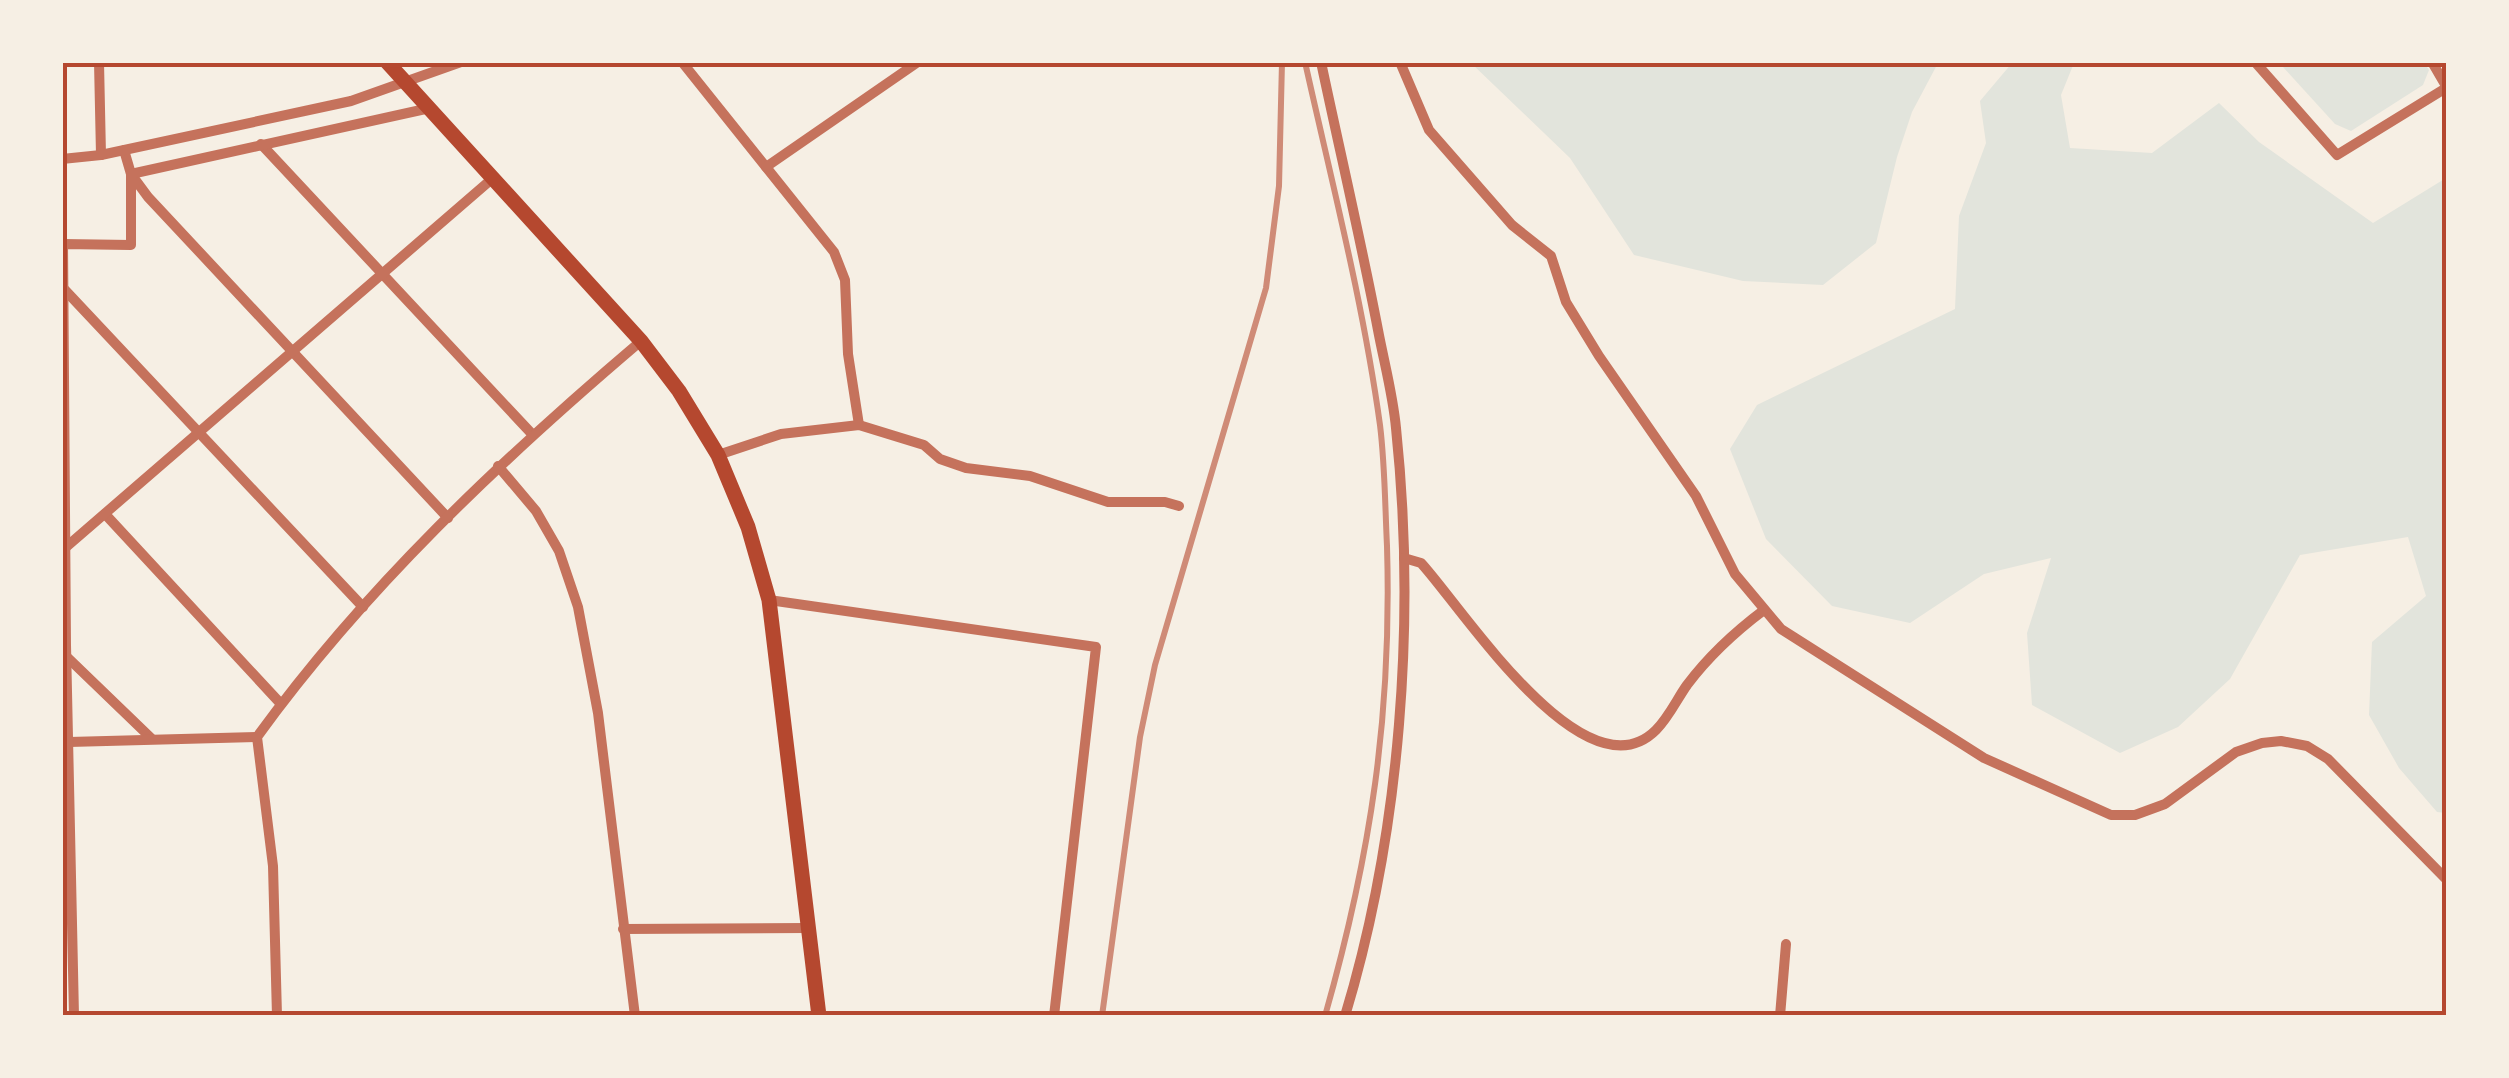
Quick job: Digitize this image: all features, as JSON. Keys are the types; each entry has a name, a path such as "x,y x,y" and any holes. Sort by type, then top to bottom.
{"main road":[{"path":"387,62 641,340 679,391 718,455 748,527 769,600 819,1016"}],"street":[{"path":"99,62 102,154"},
{"path":"62,158 124,150 352,101 462,62"},
{"path":"682,62 834,252 846,280 848,354 859,425"},
{"path":"766,167 918,62"},
{"path":"1320,62 1396,425 1404,558 1401,682 1390,788 1376,889 1345,1016"},
{"path":"1400,62 1429,130 1512,225 1550,256 1574,315 1696,496 1735,574 1780,629 1984,758 2111,815 2136,815 2165,804 2236,752 2281,741 2307,746 2328,759 2446,879"},
{"path":"2256,62 2338,156 2446,87 2432,62"},
{"path":"131,174 430,108"},
{"path":"261,144 532,434"},
{"path":"74,1016 62,244 131,246 131,174 124,150"},
{"path":"131,174 148,197 448,518"},
{"path":"65,548 493,178"},
{"path":"64,288 363,607"},
{"path":"277,1016 273,866 257,737 363,607 498,466 641,340"},
{"path":"718,455 781,434 859,425 924,445 940,459 966,468 1030,476 1108,502 1166,502 1179,506"},
{"path":"498,466 536,510 559,551 578,607 598,713 636,1016"},
{"path":"105,514 281,704"},
{"path":"1404,558 1422,564 1488,645 1561,723 1598,741 1638,742 1656,731 1690,682 1740,628 1764,610"},
{"path":"769,600 1096,647 1054,1016"},
{"path":"66,657 151,738"},
{"path":"69,742 257,737"},
{"path":"623,929 808,928"},
{"path":"1780,1016 1786,944"}],"shaded area":[{"path":"1471,63 1938,63 1912,112 1876,243 1823,285 1743,281 1634,255 1570,158"},
{"path":"2012,63 2074,63 2061,95 2070,148 2152,153 2219,103 2259,142 2373,223 2446,178 2446,813 2437,812 2399,768 2369,715 2372,642 2426,596 2408,537 2300,555 2230,679 2178,727 2120,753 2032,705 2027,633 2051,558 1984,574 1910,623 1832,606 1766,539 1730,449 1757,405 1955,309 1959,216 1986,143 1980,101"},
{"path":"2288,63 2424,63 2429,70 2423,85 2351,131 2335,124 2283,67"}],"railway":[{"path":"1102,1016 1140,737 1155,665 1266,288 1279,186 1282,62"},
{"path":"1305,62 1373,379 1383,455 1387,546 1386,668 1375,783 1355,898 1325,1016"}]}
